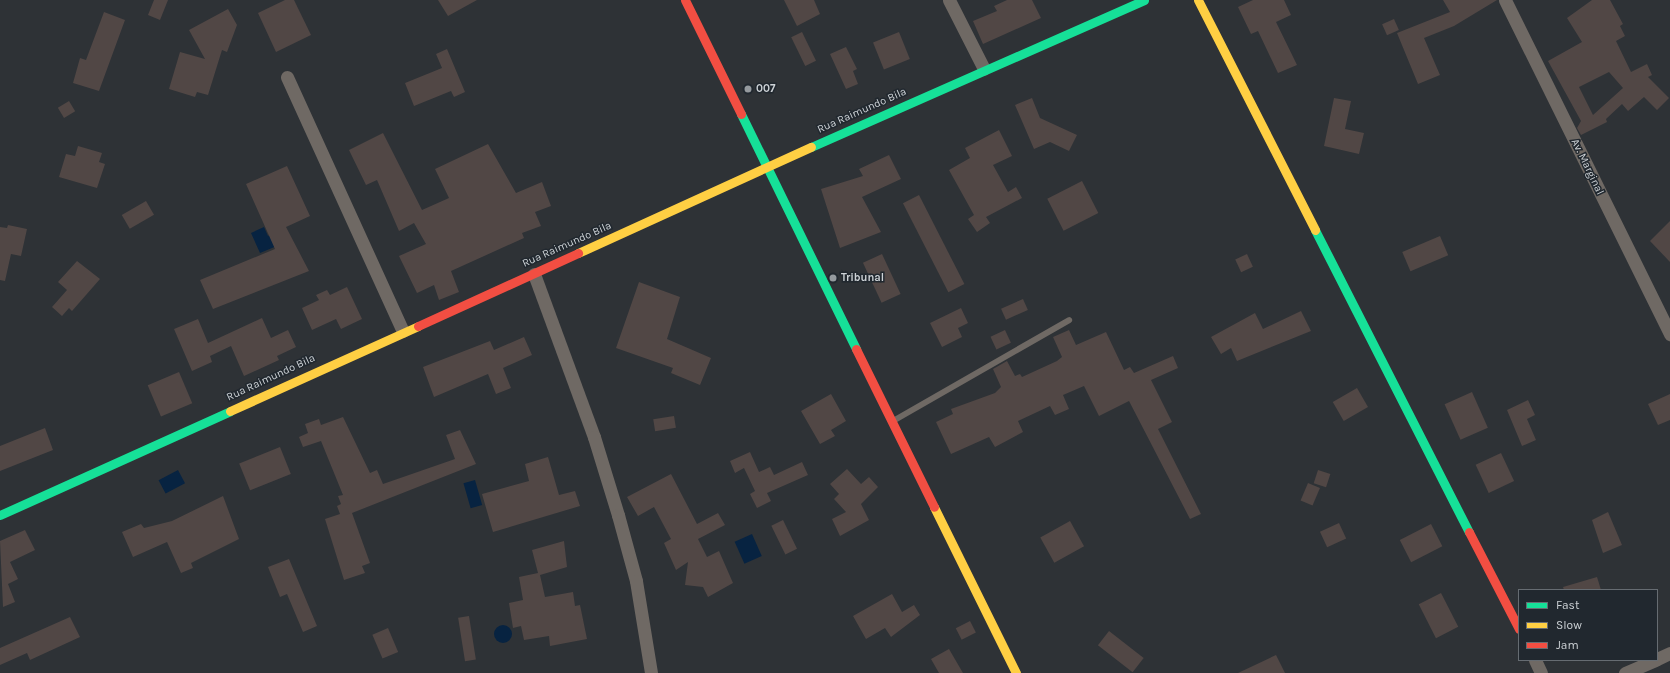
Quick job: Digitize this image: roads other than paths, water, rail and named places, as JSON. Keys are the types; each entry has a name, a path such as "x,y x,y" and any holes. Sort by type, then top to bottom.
{"street":[{"path":"685,0 891,422 1016,673"},
{"path":"949,0 984,69"},
{"name":"Rua Raimundo Bila","path":"0,515 403,331 534,274 984,69 1144,0"},
{"path":"1198,0 1518,627"},
{"name":"Av. Marginal","path":"1505,0 1670,334"},
{"path":"287,77 403,331"},
{"path":"534,274 594,437 618,515 636,581 651,673"},
{"path":"1658,658 1670,653"},
{"path":"1535,661 1541,673"},
{"path":"1625,673 1652,661"}],"lane":[{"path":"891,422 1069,320"}],"water":[{"path":"264,227 268,236 279,231 284,243 260,253 251,233"},
{"path":"178,470 185,483 166,494 159,480"},
{"path":"475,480 482,505 471,508 463,483"},
{"path":"752,534 762,556 744,564 735,542"},
{"path":"503,625 509,628 512,634 509,640 503,643 497,640 494,634 497,628"}],"place":[{"name":"007","path":"748,89"},
{"name":"Tribunal","path":"833,278"}]}
